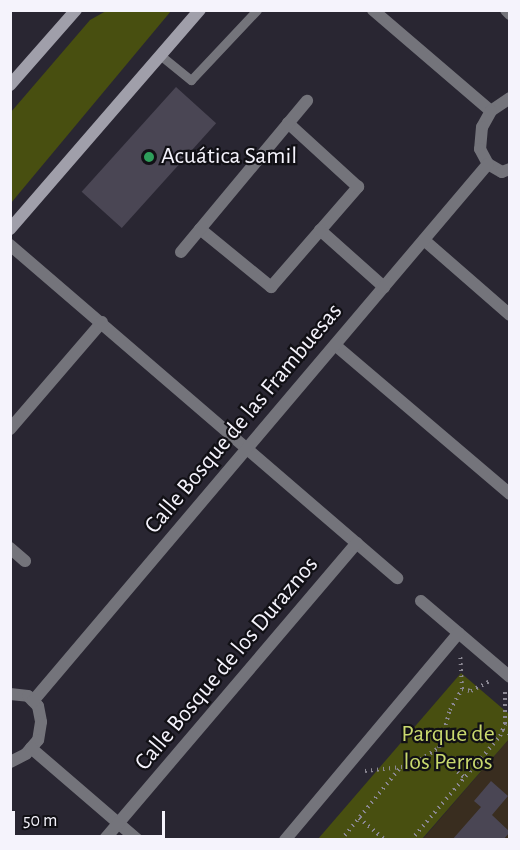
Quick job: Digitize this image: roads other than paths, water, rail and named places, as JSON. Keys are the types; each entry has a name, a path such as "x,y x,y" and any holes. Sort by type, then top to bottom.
{"main road":[{"path":"10,85 76,10"},
{"path":"10,229 196,13"}],"street":[{"path":"373,10 491,111"},
{"path":"506,10 510,14"},
{"path":"510,98 491,111 482,127 480,149 488,164 502,172 510,169"},
{"path":"181,252 307,101"},
{"path":"200,229 271,287 358,187 288,123"},
{"name":"Calle Bosque de las Frambuesas","path":"33,701 488,164"},
{"path":"320,230 384,287"},
{"path":"424,240 510,315"},
{"path":"10,245 397,578"},
{"path":"10,429 102,322"},
{"path":"335,345 510,494"},
{"name":"Calle Bosque de los Duraznos","path":"104,840 357,543"},
{"path":"10,548 25,561"},
{"path":"421,601 507,675"},
{"path":"285,840 459,633"},
{"path":"10,694 33,701 41,722 31,748 10,762"},
{"path":"31,748 138,840"}],"lane":[{"path":"160,55 191,80 257,10"}],"place":[{"name":"Acuática Samil","path":"149,157"}],"park label":[{"name":"Parque de los Perros","path":"448,749"}]}
